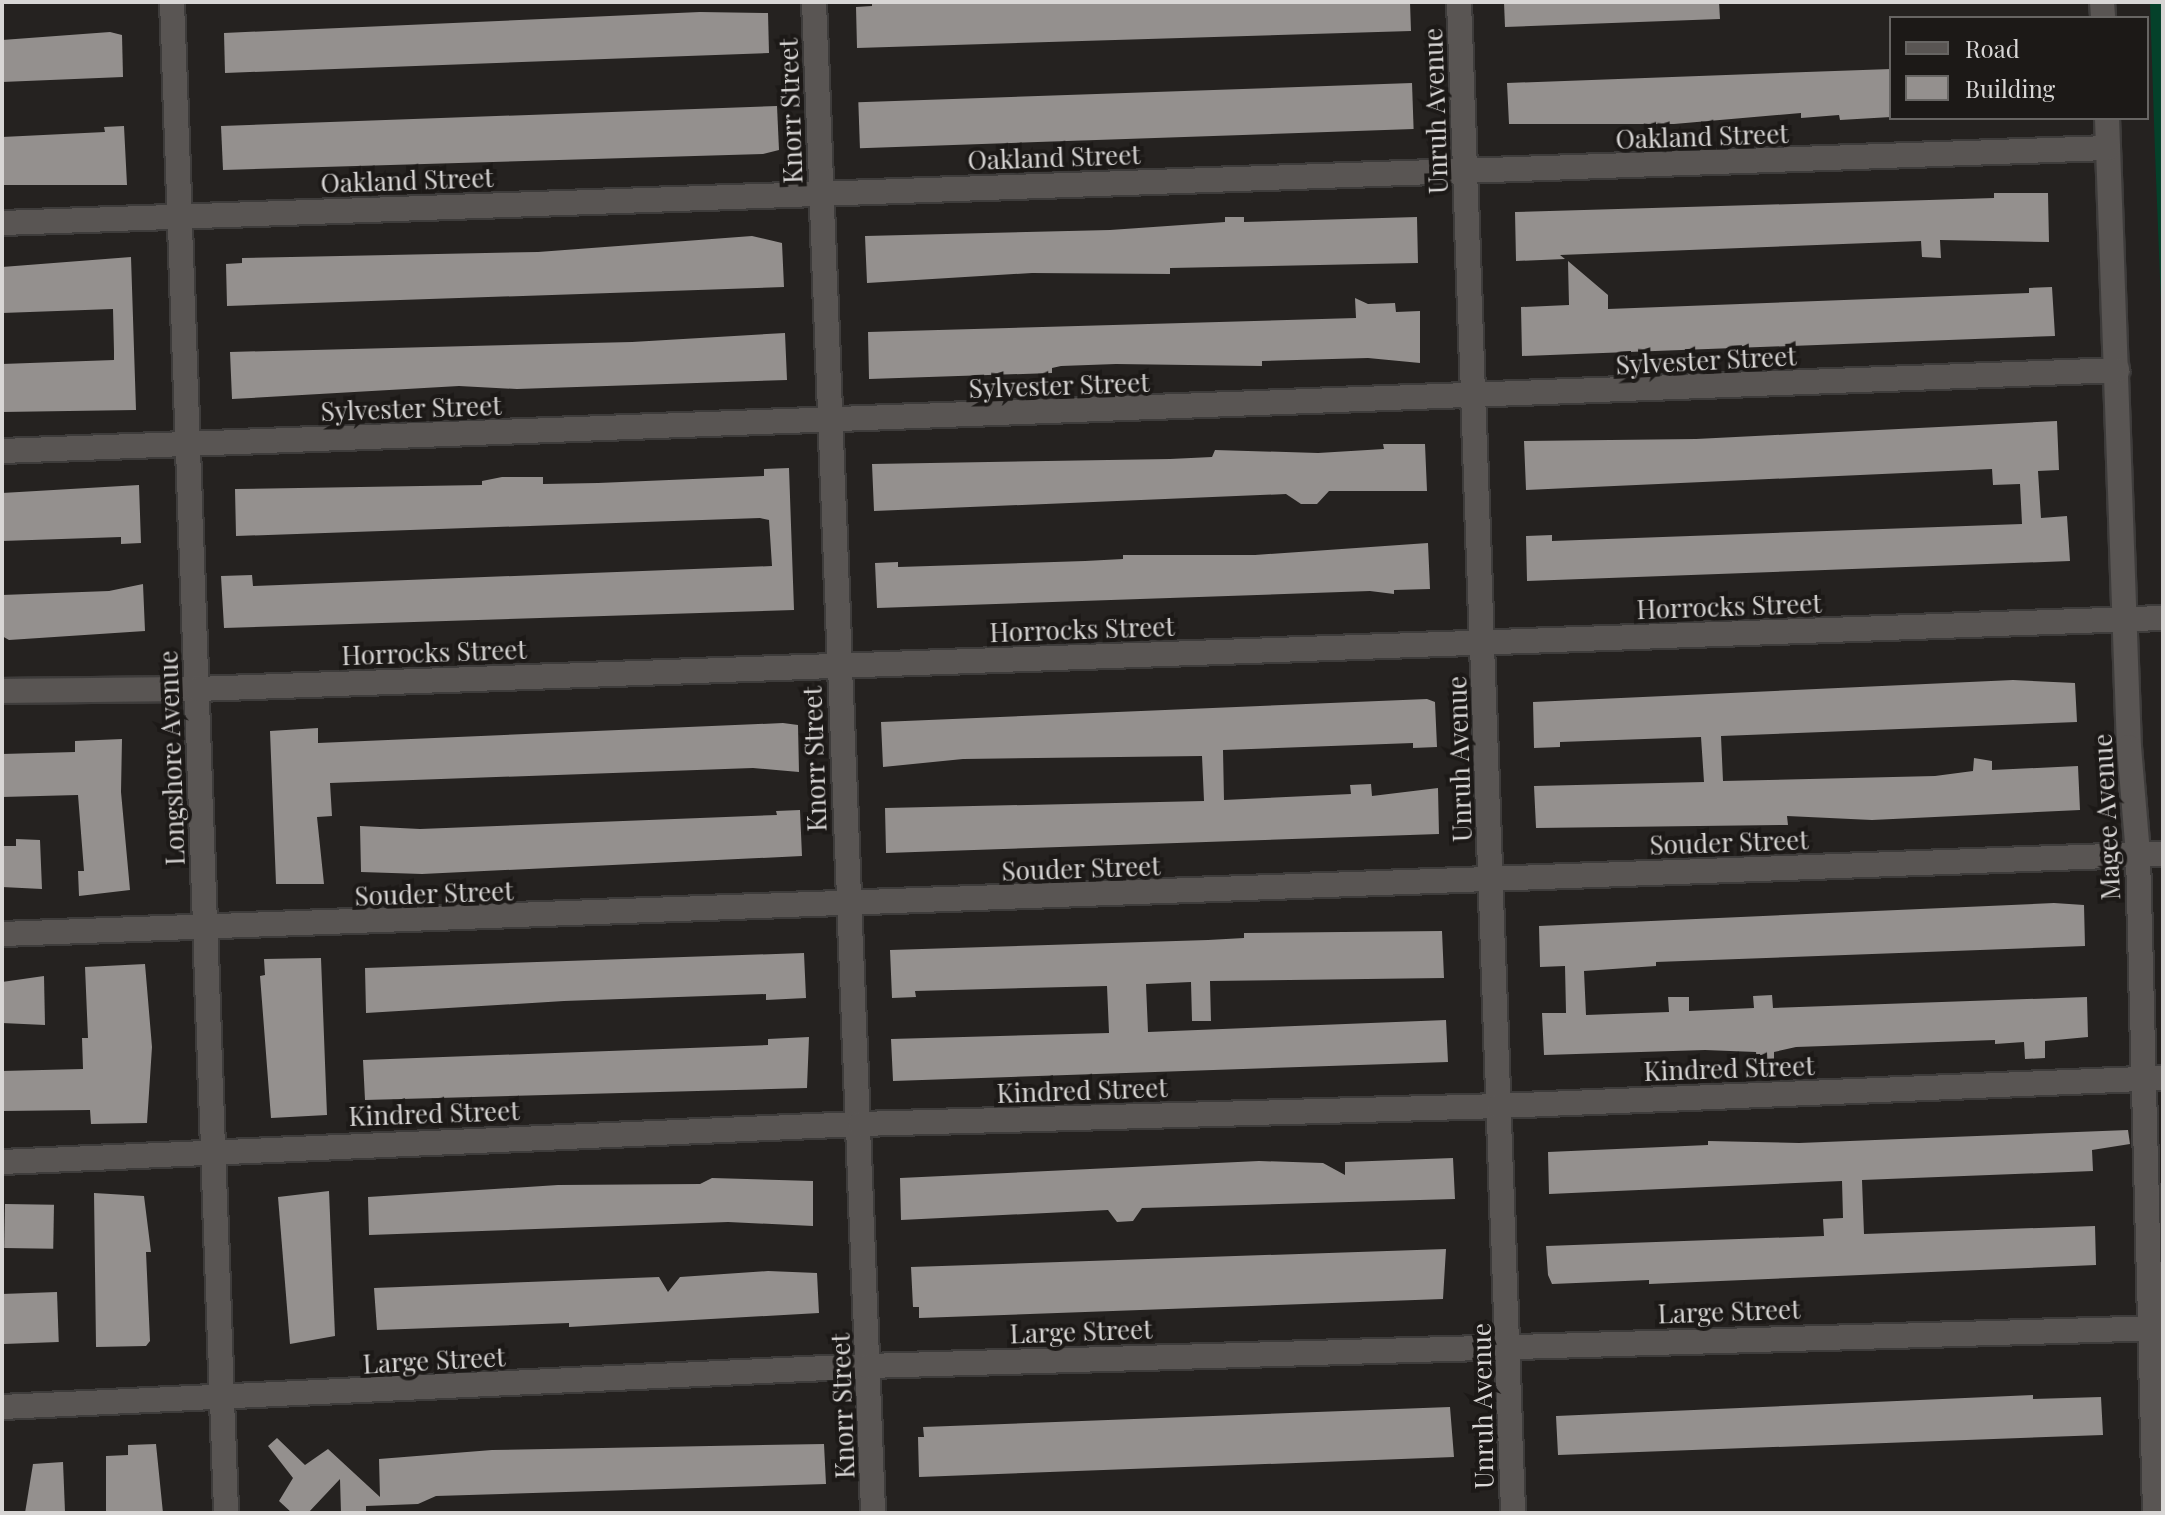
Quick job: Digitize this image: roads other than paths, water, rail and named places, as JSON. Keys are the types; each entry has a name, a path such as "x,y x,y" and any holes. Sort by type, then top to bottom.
{"street":[{"name":"Longshore Avenue","path":"172,2 226,1513"},
{"name":"Knorr Street","path":"814,2 819,192 848,906 860,1124 873,1513"},
{"name":"Unruh Avenue","path":"1459,2 1513,1513"},
{"name":"Magee Avenue","path":"2107,120 2124,619 2153,1078 2155,1513"},
{"name":"Oakland Street","path":"2,223 2108,148"},
{"name":"Sylvester Street","path":"2,451 1474,398 2117,370"},
{"name":"Horrocks Street","path":"2,691 197,689 2163,618"},
{"name":"Souder Street","path":"2,934 848,906 2163,854"},
{"name":"Kindred Street","path":"2,1162 860,1124 1499,1106 2153,1078"},
{"name":"Large Street","path":"2,1407 224,1394 380,1391 868,1366 2156,1328"}]}
